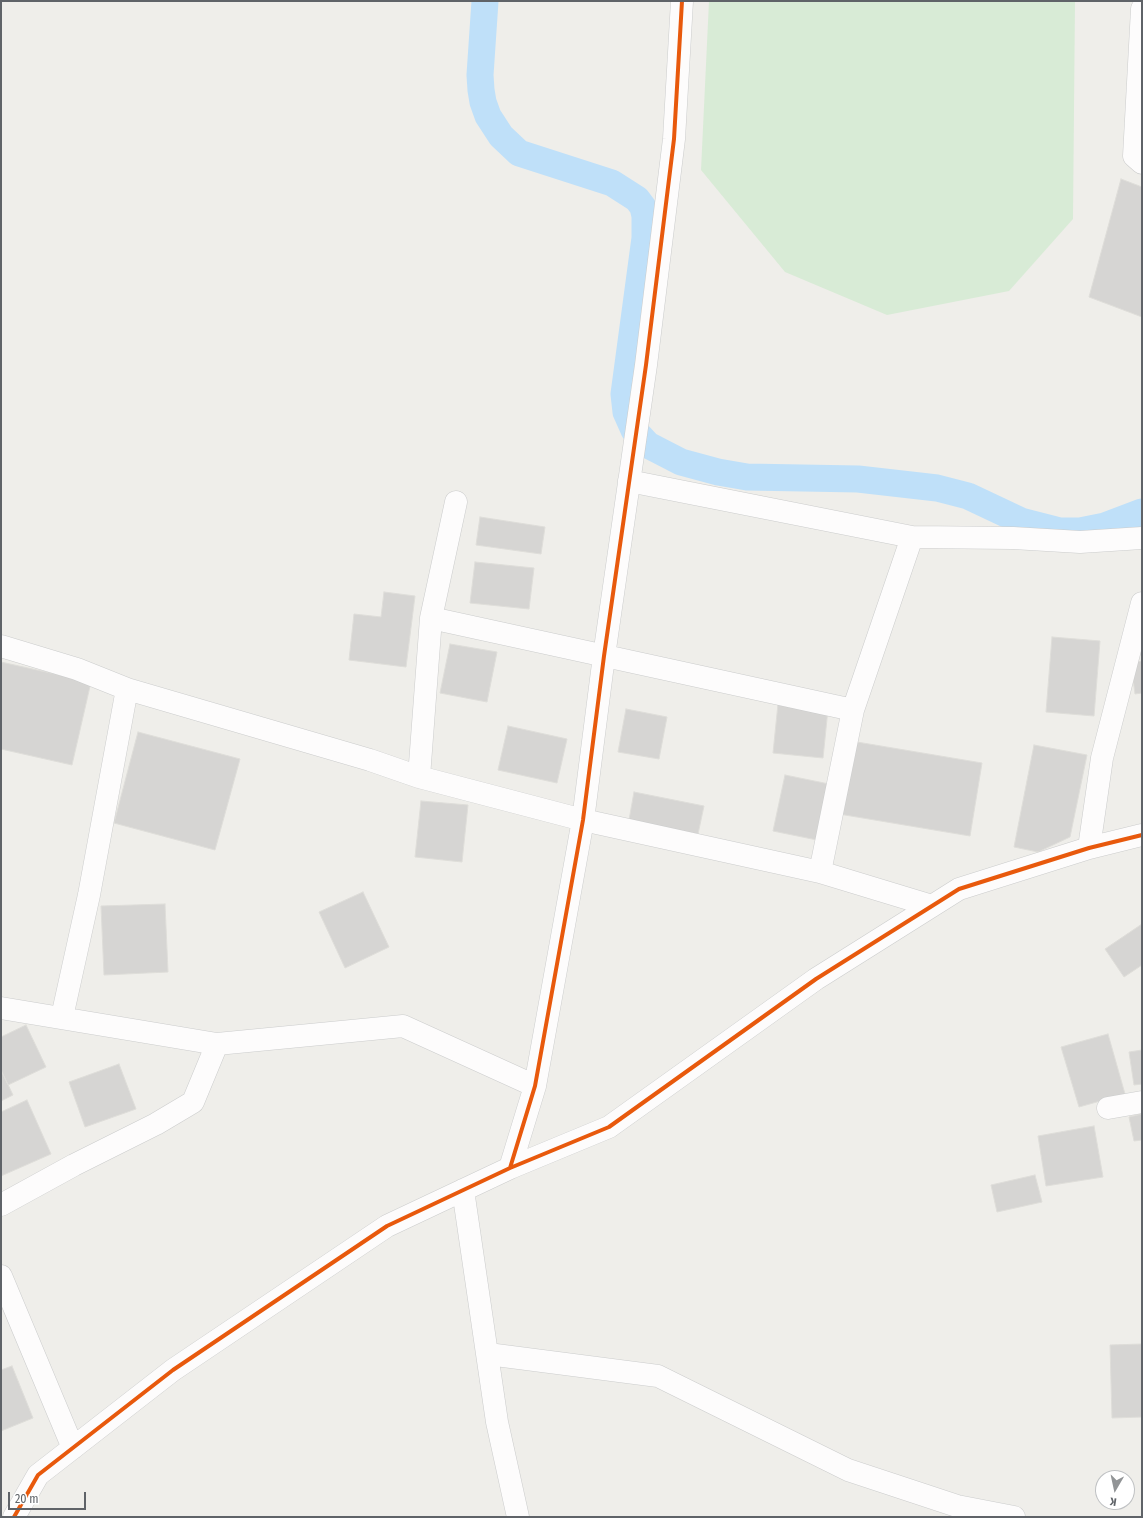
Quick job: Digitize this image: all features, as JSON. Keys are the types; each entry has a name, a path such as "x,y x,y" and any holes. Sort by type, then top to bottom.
{"street":[{"path":"510,1168 535,1086 583,820 604,656 646,365 674,139 682,1"},
{"path":"1142,9 1134,156 1142,163"},
{"path":"630,481 912,537 1013,538 1080,542 1142,538"},
{"path":"419,777 432,618 456,502"},
{"path":"820,872 853,710 912,537"},
{"path":"1089,848 1102,758 1142,603"},
{"path":"432,618 853,710"},
{"path":"1,646 77,669 127,689 362,758 419,777 583,820 820,872 932,906"},
{"path":"62,1017 89,895 127,689"},
{"path":"14,1517 38,1475 173,1370 380,1230 510,1168 609,1127 816,979 959,889 1089,848 1142,835"},
{"path":"1,1008 217,1044 403,1026 535,1086"},
{"path":"1,1205 74,1165 156,1124 193,1102 217,1044"},
{"path":"1108,1108 1142,1102"},
{"path":"463,1190 497,1422 518,1517"},
{"path":"1,1276 73,1448"},
{"path":"488,1354 658,1376 848,1470 957,1506 1014,1517"}],"green space":[{"path":"709,1 1075,1 1073,219 1009,291 887,315 785,272 701,170"}],"building":[{"path":"1121,179 1142,187 1142,317 1089,297"},
{"path":"480,517 545,527 541,554 476,545"},
{"path":"475,562 534,568 529,609 470,603"},
{"path":"384,592 415,596 406,667 349,660 354,614 381,617"},
{"path":"1052,637 1100,641 1094,716 1046,712"},
{"path":"450,644 497,652 487,702 440,693"},
{"path":"1142,661 1142,693 1135,694 1131,663"},
{"path":"1,662 91,682 72,765 1,749"},
{"path":"778,704 828,709 823,758 773,753"},
{"path":"626,709 667,717 659,759 618,752"},
{"path":"508,726 567,739 557,783 498,770"},
{"path":"138,732 240,759 215,850 114,823"},
{"path":"851,741 982,763 970,836 839,814"},
{"path":"1034,745 1087,755 1070,837 1038,852 1014,847"},
{"path":"785,775 829,784 817,840 773,831"},
{"path":"634,792 704,806 698,834 629,820"},
{"path":"421,801 468,805 462,862 415,857"},
{"path":"363,892 389,947 345,968 319,912"},
{"path":"165,904 168,972 104,975 101,906"},
{"path":"1142,924 1142,965 1124,977 1105,949"},
{"path":"26,1025 46,1067 8,1085 1,1070 1,1037"},
{"path":"1108,1034 1125,1094 1079,1107 1061,1047"},
{"path":"1142,1050 1142,1084 1134,1085 1129,1052"},
{"path":"119,1064 136,1109 85,1127 69,1082"},
{"path":"1,1070 13,1095 1,1101"},
{"path":"27,1100 51,1154 1,1176 1,1112"},
{"path":"1142,1114 1142,1140 1134,1141 1129,1117"},
{"path":"1094,1126 1103,1177 1046,1186 1038,1136"},
{"path":"1035,1175 1042,1202 997,1212 991,1185"},
{"path":"1142,1344 1142,1417 1112,1418 1110,1345"},
{"path":"12,1366 33,1418 1,1431 1,1370"}],"waterway":[{"path":"485,1 480,75 481,90 488,116 501,136 519,153 612,183 637,199 643,207 645,216 645,238 624,394 626,412 634,430 648,445 681,462 718,472 747,477 858,479 937,488 968,496 1021,521 1060,531 1080,531 1105,526 1142,512"}],"cycle path":[{"path":"510,1168 535,1086 583,820 604,656 646,365 674,139 682,1"},
{"path":"14,1517 38,1475 173,1370 387,1226 510,1168 609,1127 816,979 959,889 1089,848 1142,835"}]}
